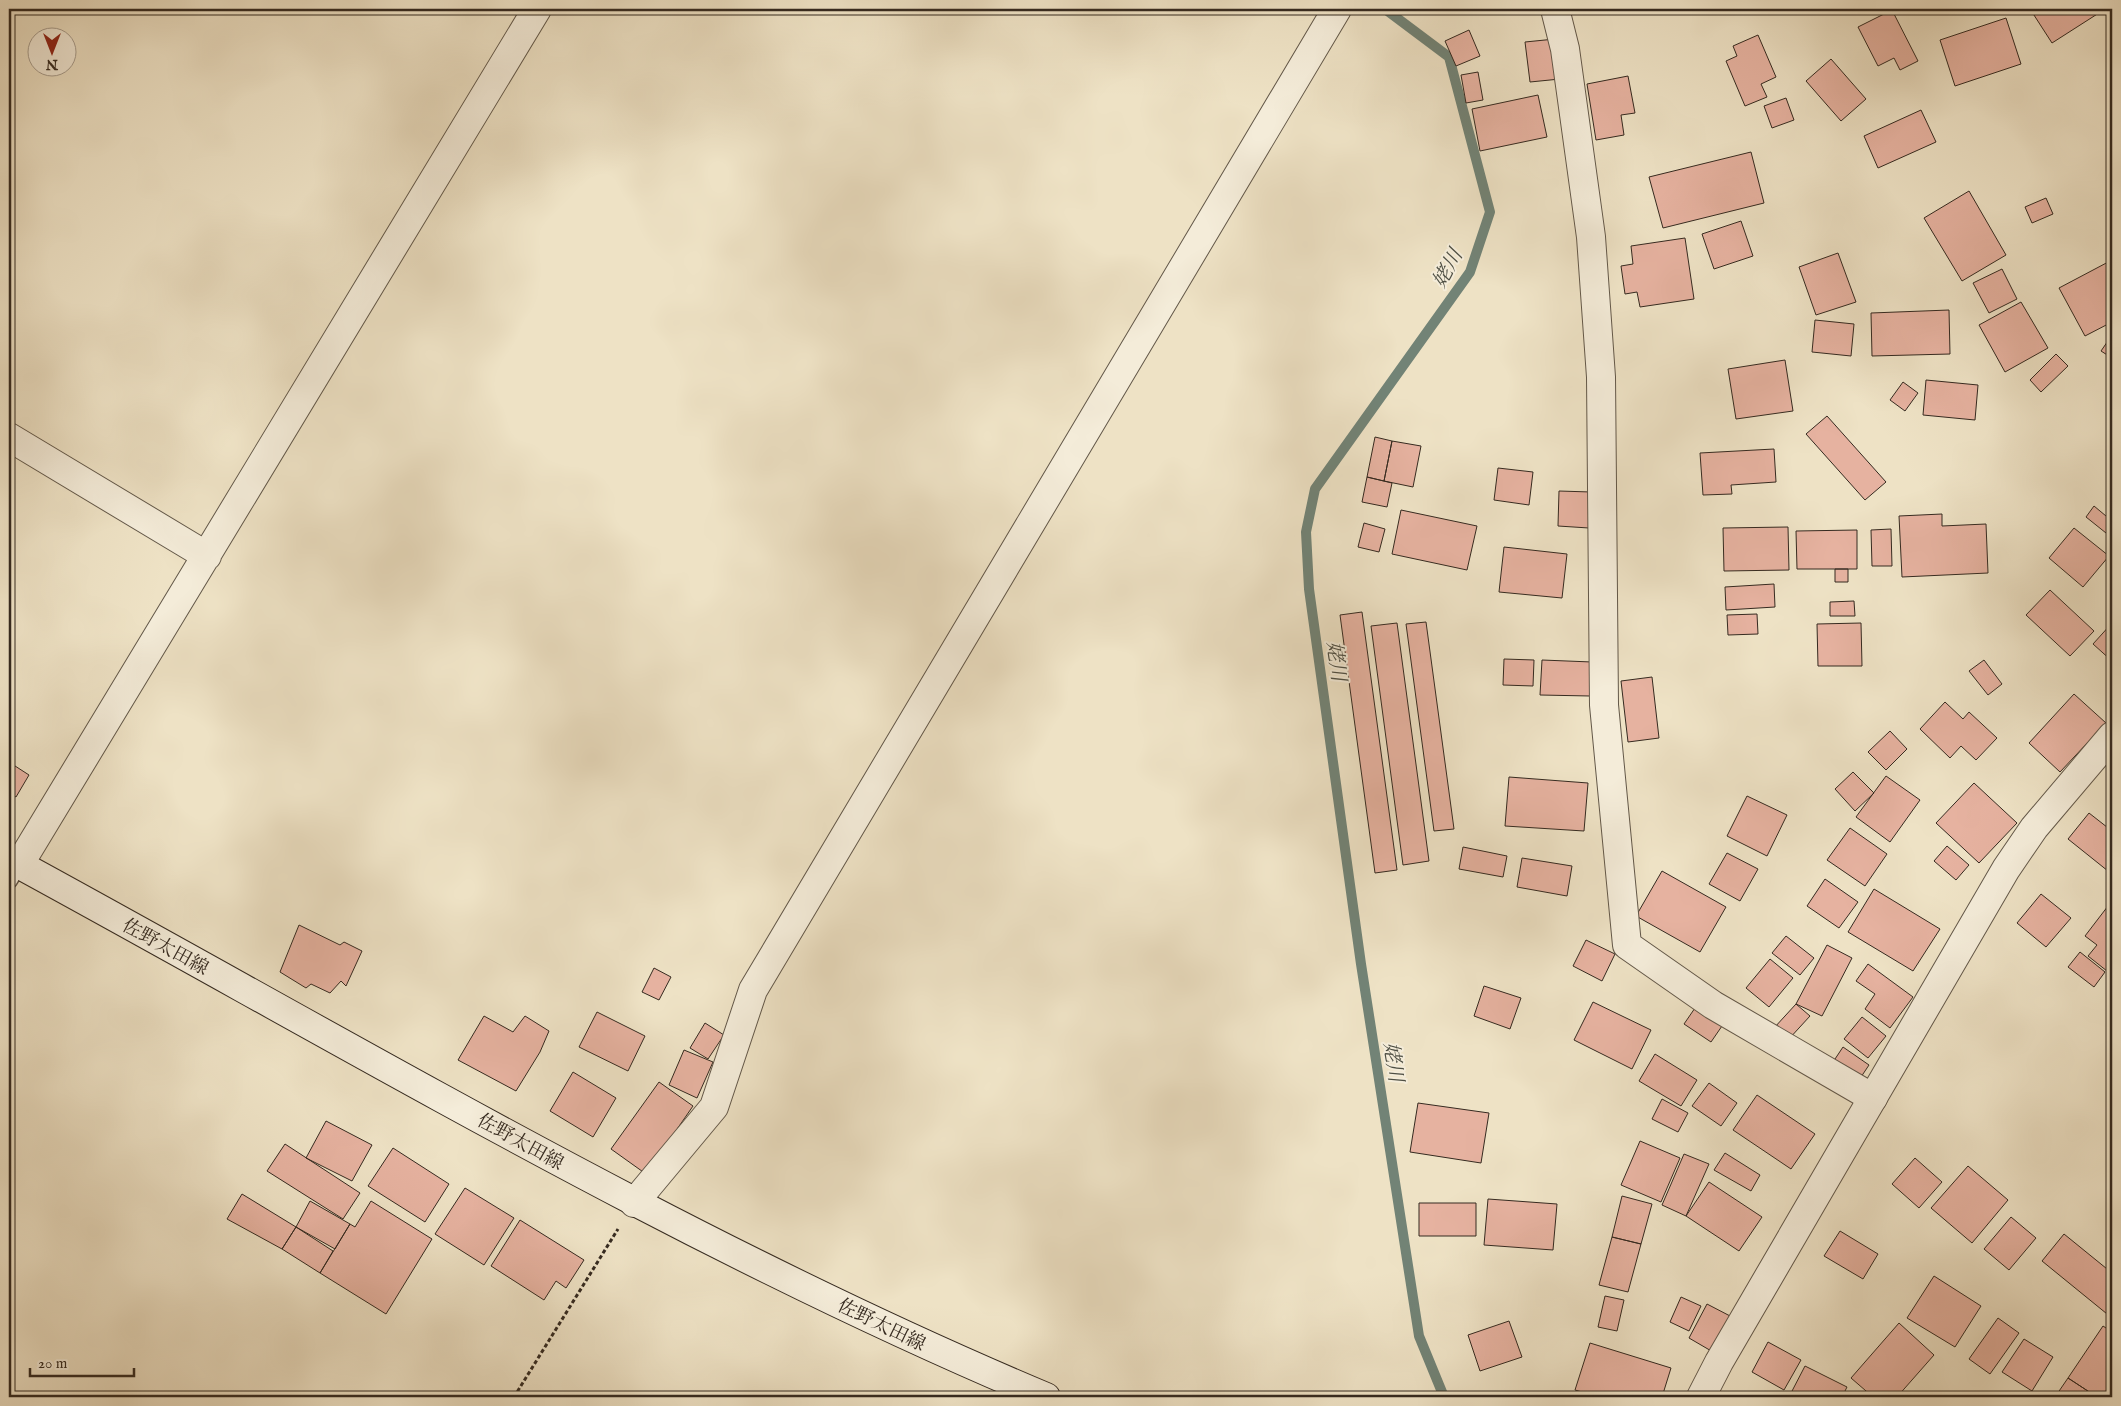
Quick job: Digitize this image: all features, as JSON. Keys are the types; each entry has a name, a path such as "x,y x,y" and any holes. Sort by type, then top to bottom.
{"street":[{"path":"12,868 207,556 537,9"},
{"path":"634,1203 714,1107 753,990 1338,9"},
{"path":"1555,9 1565,49 1591,237 1601,377 1604,704 1627,945 1713,1005 1873,1098"},
{"path":"9,437 207,556"},
{"path":"1701,1397 1719,1362 2006,869 2034,828 2112,736"},
{"name":"佐野太田線","path":"12,868 634,1203 947,1356 1046,1397"}],"path":[{"path":"514,1397 634,1203"}],"building":[{"path":"2038,9 2101,9 2102,11 2052,43 2032,12"},
{"path":"1892,10 1918,61 1900,70 1894,58 1878,66 1858,27"},
{"path":"2006,18 2021,64 1955,86 1940,40"},
{"path":"1469,30 1480,56 1456,66 1445,41"},
{"path":"1758,35 1776,77 1761,84 1767,97 1745,106 1726,61 1737,56 1733,46"},
{"path":"1555,39 1560,79 1530,82 1525,42"},
{"path":"1831,59 1866,99 1841,121 1806,81"},
{"path":"1478,72 1483,100 1466,103 1461,75"},
{"path":"1628,76 1635,113 1621,115 1624,135 1596,140 1587,84"},
{"path":"1538,95 1547,137 1480,151 1472,109"},
{"path":"1786,98 1794,120 1772,128 1764,106"},
{"path":"1921,110 1936,142 1878,168 1864,136"},
{"path":"1751,152 1764,203 1663,228 1649,177"},
{"path":"1969,191 2006,255 1962,281 1924,218"},
{"path":"2046,198 2053,214 2032,223 2025,207"},
{"path":"1741,221 1753,256 1714,269 1702,234"},
{"path":"1685,238 1694,299 1640,307 1637,292 1625,294 1621,266 1633,264 1631,246"},
{"path":"1838,253 1856,302 1816,315 1799,267"},
{"path":"2112,260 2112,322 2085,336 2059,288"},
{"path":"2002,269 2017,299 1989,313 1973,283"},
{"path":"2021,302 2048,348 2005,372 1979,325"},
{"path":"1949,310 1950,354 1872,356 1871,313"},
{"path":"1815,320 1854,324 1851,356 1812,352"},
{"path":"2112,335 2112,358 2101,351"},
{"path":"2056,354 2068,366 2041,392 2030,380"},
{"path":"1785,360 1793,411 1736,419 1728,369"},
{"path":"1926,380 1978,385 1975,420 1923,415"},
{"path":"1903,382 1918,393 1905,411 1890,400"},
{"path":"1827,416 1886,482 1865,500 1806,434"},
{"path":"1375,437 1392,441 1384,481 1367,477"},
{"path":"1392,441 1421,446 1413,487 1384,481"},
{"path":"1774,449 1776,482 1731,485 1732,494 1703,495 1700,453"},
{"path":"1498,468 1533,472 1529,505 1494,500"},
{"path":"1367,477 1392,483 1387,507 1362,502"},
{"path":"1559,491 1591,492 1589,528 1558,526"},
{"path":"2094,506 2112,521 2112,525 2106,533 2086,517"},
{"path":"1401,510 1477,526 1467,570 1392,554"},
{"path":"1942,514 1942,526 1986,524 1988,573 1902,577 1899,516"},
{"path":"1364,523 1385,529 1379,552 1358,547"},
{"path":"1788,527 1789,570 1724,571 1723,528"},
{"path":"2074,528 2109,556 2083,587 2049,558"},
{"path":"1891,529 1892,566 1872,566 1871,530"},
{"path":"1857,530 1857,569 1797,569 1796,531"},
{"path":"1504,547 1567,554 1562,598 1499,592"},
{"path":"1835,569 1848,569 1848,582 1835,582"},
{"path":"1774,584 1775,607 1726,610 1725,587"},
{"path":"2050,590 2094,631 2070,656 2026,615"},
{"path":"1854,601 1855,616 1830,616 1830,602"},
{"path":"1362,612 1397,870 1375,873 1340,615"},
{"path":"1757,614 1758,634 1728,635 1727,615"},
{"path":"1426,622 1454,829 1434,831 1406,624"},
{"path":"1397,623 1429,861 1403,865 1371,626"},
{"path":"1861,623 1862,666 1818,666 1817,624"},
{"path":"2112,623 2112,661 2093,644"},
{"path":"1504,659 1534,660 1533,686 1503,685"},
{"path":"1542,660 1592,662 1590,696 1540,695"},
{"path":"1984,660 2002,684 1988,695 1969,671"},
{"path":"1652,677 1659,738 1628,742 1621,681"},
{"path":"2074,694 2106,723 2060,772 2029,743"},
{"path":"1945,702 1963,719 1969,712 1997,738 1976,760 1961,746 1950,758 1920,729"},
{"path":"1890,731 1907,749 1886,770 1868,752"},
{"path":"12,764 29,775 16,797 9,793 9,770"},
{"path":"1853,772 1874,793 1855,811 1835,789"},
{"path":"1886,776 1920,800 1890,842 1856,817"},
{"path":"1509,777 1588,783 1584,831 1505,826"},
{"path":"1974,783 2017,823 1979,863 1936,823"},
{"path":"1747,796 1787,815 1767,856 1727,836"},
{"path":"2089,813 2112,831 2112,866 2108,871 2068,839"},
{"path":"1850,828 1887,854 1865,886 1827,860"},
{"path":"1947,846 1969,865 1956,880 1934,861"},
{"path":"1463,847 1507,856 1503,877 1459,869"},
{"path":"1727,853 1758,869 1740,901 1709,884"},
{"path":"1522,858 1572,866 1567,896 1517,887"},
{"path":"1662,871 1726,907 1700,952 1636,916"},
{"path":"1825,879 1858,902 1839,928 1807,906"},
{"path":"1874,889 1940,929 1913,971 1848,932"},
{"path":"2041,894 2071,918 2046,947 2017,923"},
{"path":"2108,906 2112,909 2112,975 2088,956 2097,945 2085,936"},
{"path":"299,925 340,945 344,942 362,951 346,986 341,981 330,993 311,984 306,988 280,972"},
{"path":"1786,936 1814,958 1800,975 1772,953"},
{"path":"1586,940 1615,954 1602,981 1573,966"},
{"path":"1827,945 1852,958 1822,1016 1796,1004"},
{"path":"2080,952 2105,972 2094,987 2068,967"},
{"path":"1770,959 1793,978 1769,1007 1746,988"},
{"path":"1868,964 1913,997 1890,1028 1865,1009 1875,994 1856,981"},
{"path":"654,968 671,977 659,1000 642,992"},
{"path":"1484,986 1521,998 1510,1029 1474,1016"},
{"path":"1593,1002 1651,1030 1632,1069 1574,1040"},
{"path":"1796,1004 1810,1016 1788,1040 1774,1028"},
{"path":"1695,1008 1722,1026 1711,1042 1684,1024"},
{"path":"597,1012 645,1036 628,1071 579,1047"},
{"path":"484,1016 513,1032 525,1016 549,1031 540,1052 516,1091 458,1060"},
{"path":"1862,1017 1886,1036 1868,1058 1844,1039"},
{"path":"705,1023 724,1035 708,1059 690,1048"},
{"path":"1843,1047 1869,1065 1859,1080 1833,1062"},
{"path":"684,1050 713,1062 697,1098 669,1085"},
{"path":"1655,1054 1697,1080 1681,1106 1639,1081"},
{"path":"573,1072 616,1098 593,1137 550,1111"},
{"path":"659,1082 693,1106 646,1174 611,1149"},
{"path":"1709,1083 1737,1103 1721,1126 1692,1106"},
{"path":"1757,1095 1815,1134 1791,1169 1733,1130"},
{"path":"1662,1099 1688,1113 1678,1132 1652,1119"},
{"path":"1418,1103 1489,1113 1481,1163 1410,1152"},
{"path":"326,1121 372,1145 352,1181 306,1158"},
{"path":"1640,1141 1680,1158 1661,1202 1621,1185"},
{"path":"285,1144 360,1193 343,1219 267,1171"},
{"path":"393,1148 449,1184 425,1222 368,1186"},
{"path":"1725,1153 1760,1175 1751,1191 1714,1170"},
{"path":"1684,1154 1709,1164 1686,1216 1662,1205"},
{"path":"1915,1158 1942,1182 1919,1208 1892,1184"},
{"path":"1968,1166 2008,1200 1972,1243 1931,1208"},
{"path":"1709,1182 1762,1217 1739,1251 1686,1216"},
{"path":"465,1188 514,1218 484,1265 435,1234"},
{"path":"242,1194 296,1227 282,1249 227,1219"},
{"path":"1622,1196 1652,1204 1641,1244 1612,1237"},
{"path":"1488,1199 1557,1204 1553,1250 1484,1245"},
{"path":"310,1201 350,1224 335,1249 296,1227"},
{"path":"371,1201 432,1239 386,1314 320,1273 350,1224 355,1227"},
{"path":"1419,1203 1476,1203 1476,1236 1419,1236"},
{"path":"2011,1217 2036,1238 2009,1270 1984,1249"},
{"path":"520,1220 584,1260 566,1288 556,1281 544,1300 491,1266"},
{"path":"296,1227 333,1251 320,1273 282,1249"},
{"path":"1840,1231 1878,1254 1863,1279 1824,1256"},
{"path":"2064,1234 2112,1273 2112,1318 2042,1261"},
{"path":"1612,1237 1641,1244 1628,1292 1599,1285"},
{"path":"1934,1276 1981,1306 1955,1347 1907,1318"},
{"path":"1605,1296 1624,1300 1617,1331 1598,1327"},
{"path":"1681,1297 1701,1306 1689,1331 1670,1322"},
{"path":"1707,1304 1732,1317 1713,1352 1689,1338"},
{"path":"1998,1318 2019,1333 1990,1374 1969,1359"},
{"path":"1509,1321 1522,1357 1480,1371 1468,1335"},
{"path":"1899,1323 1934,1355 1897,1397 1873,1397 1851,1378"},
{"path":"2103,1326 2112,1332 2112,1382 2102,1397 2097,1397 2068,1378"},
{"path":"2024,1339 2053,1357 2032,1391 2002,1372"},
{"path":"1768,1342 1801,1360 1784,1390 1752,1372"},
{"path":"1590,1343 1671,1368 1662,1397 1600,1397 1575,1390"},
{"path":"1805,1366 1847,1387 1842,1397 1800,1397 1791,1393"},
{"path":"2068,1378 2097,1397 2055,1397"}],"waterway":[{"name":"姥川","path":"1385,9 1449,57 1490,212 1470,272 1315,489 1306,532 1309,589 1361,964 1419,1336 1444,1397"}]}
